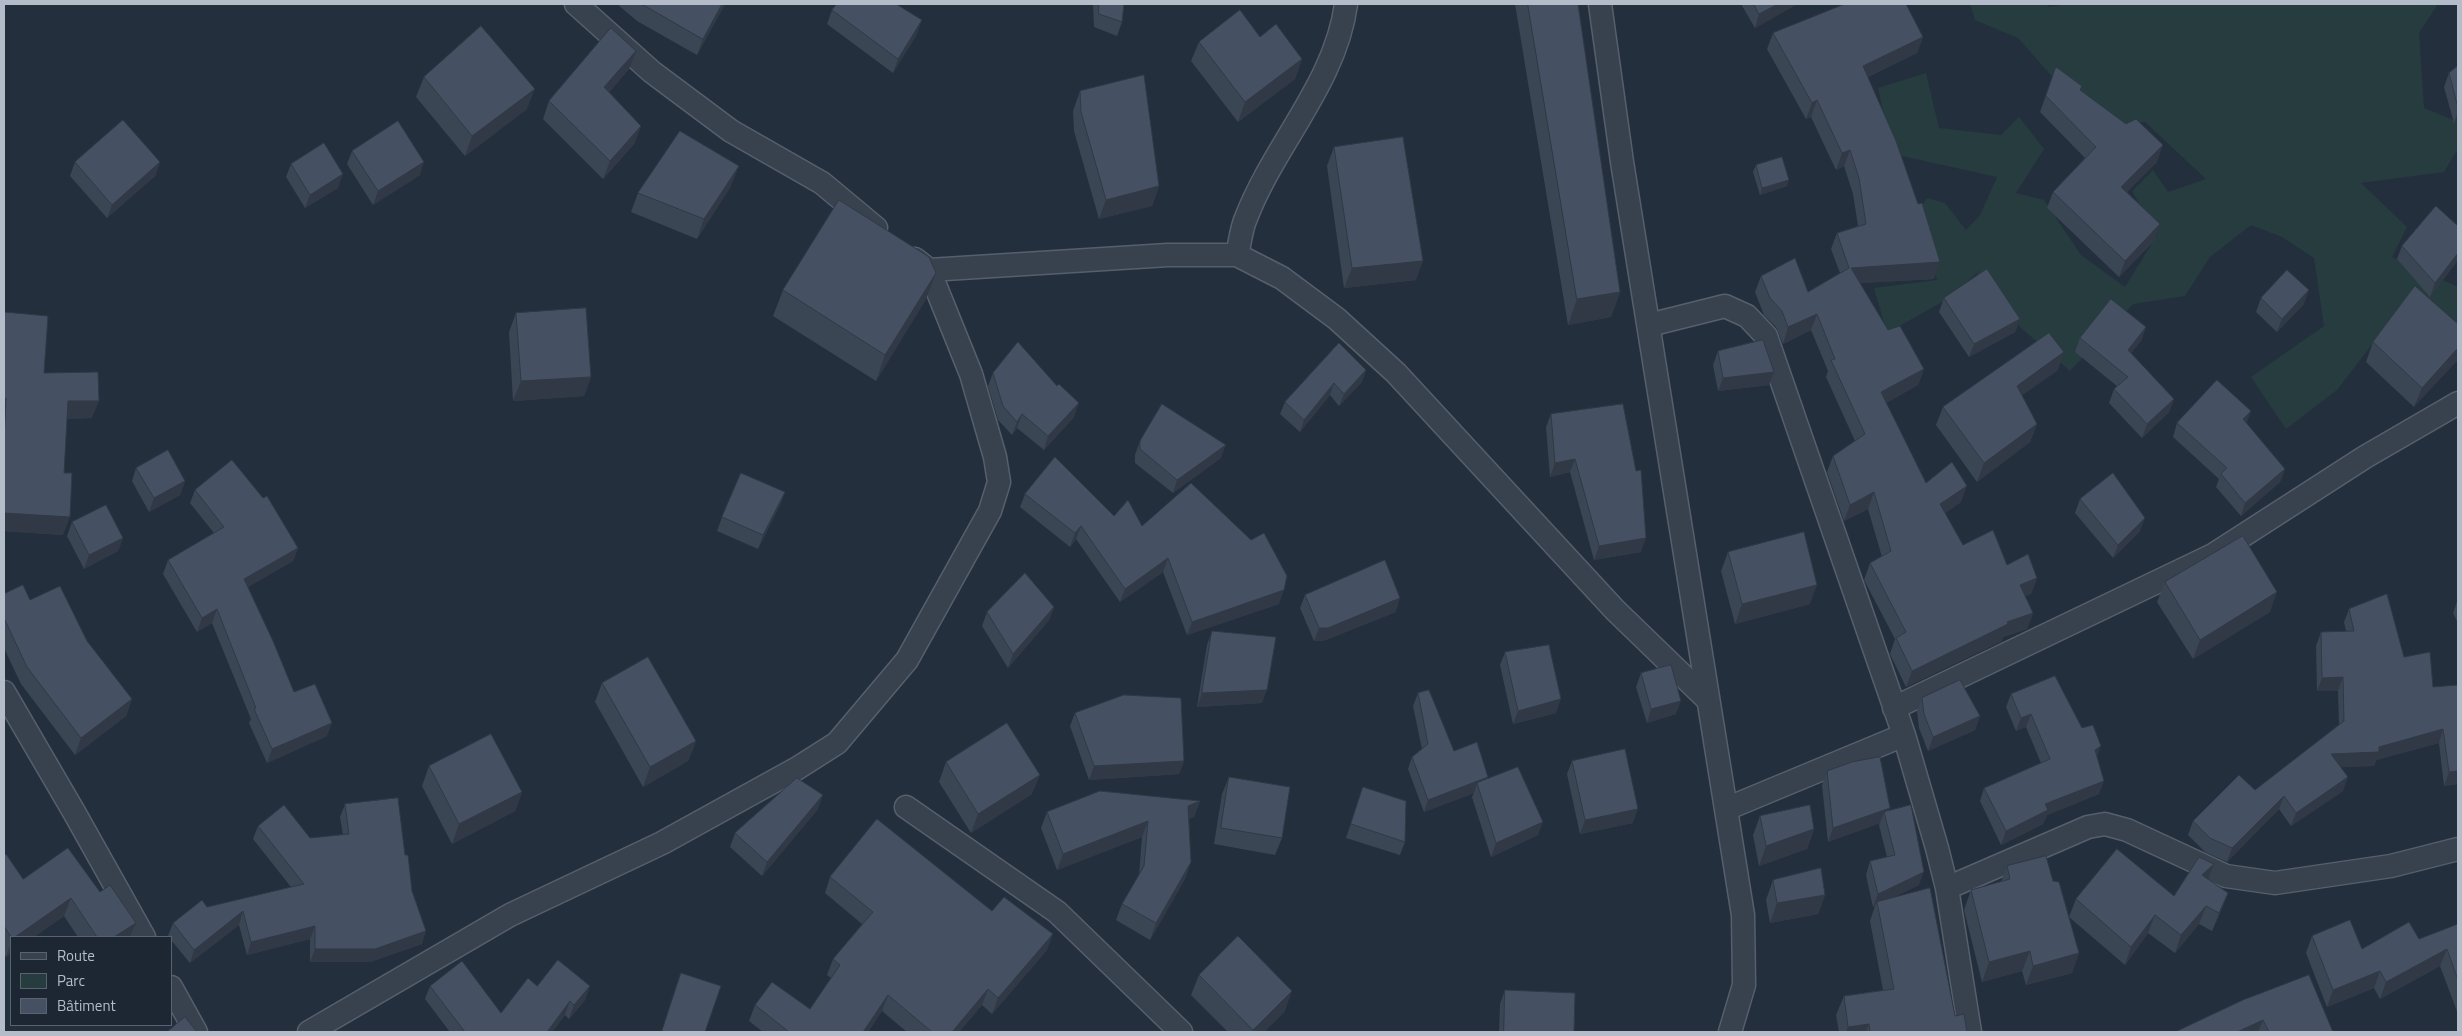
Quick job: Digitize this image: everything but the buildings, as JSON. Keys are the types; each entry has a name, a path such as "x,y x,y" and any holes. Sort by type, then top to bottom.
{"street":[{"path":"309,1032 510,915 662,843 796,769 837,743 907,660 990,511 999,482 995,457 971,374 929,270 822,183 731,131 652,72 576,4"},
{"path":"1237,255 1245,219 1260,187 1319,82 1343,27 1346,4"},
{"path":"1600,4 1622,162 1743,925 1744,985 1730,1032"},
{"path":"929,270 1168,255 1237,255 1282,278 1337,319 1396,373 1615,610 1708,700"},
{"path":"1649,325 1726,306 1747,316 1766,336 1904,735 1947,888 1970,1032"},
{"path":"1894,708 2214,555 2365,457 2458,403"},
{"path":"4,692 143,936"},
{"path":"1726,809 1904,735"},
{"path":"906,807 1057,912 1181,1032"},
{"path":"1947,888 2088,827 2105,824 2128,830 2226,876 2275,883 2391,866 2458,849"},
{"path":"172,990 196,1032"}],"green space":[{"path":"1970,4 2046,4 2049,7 2067,4 2438,4 2419,33 2424,108 2458,122 2458,149 2444,172 2361,183 2407,227 2392,257 2458,287 2458,345 2406,300 2337,390 2286,429 2251,377 2324,326 2314,258 2282,237 2251,225 2210,257 2185,296 2133,304 2070,371 2020,327 1977,273 1944,301 1887,333 1874,288 1937,280 1916,215 1927,198 1945,203 1966,230 1980,215 1997,177 1893,154 1878,88 1926,73 1939,128 2001,135 2019,117 2044,149 2016,193 2044,200 2081,255 2125,287 2157,235 2132,191 2153,170 2168,192 2206,179 2145,122 2118,124 2064,90 2018,38 1975,20"}]}
